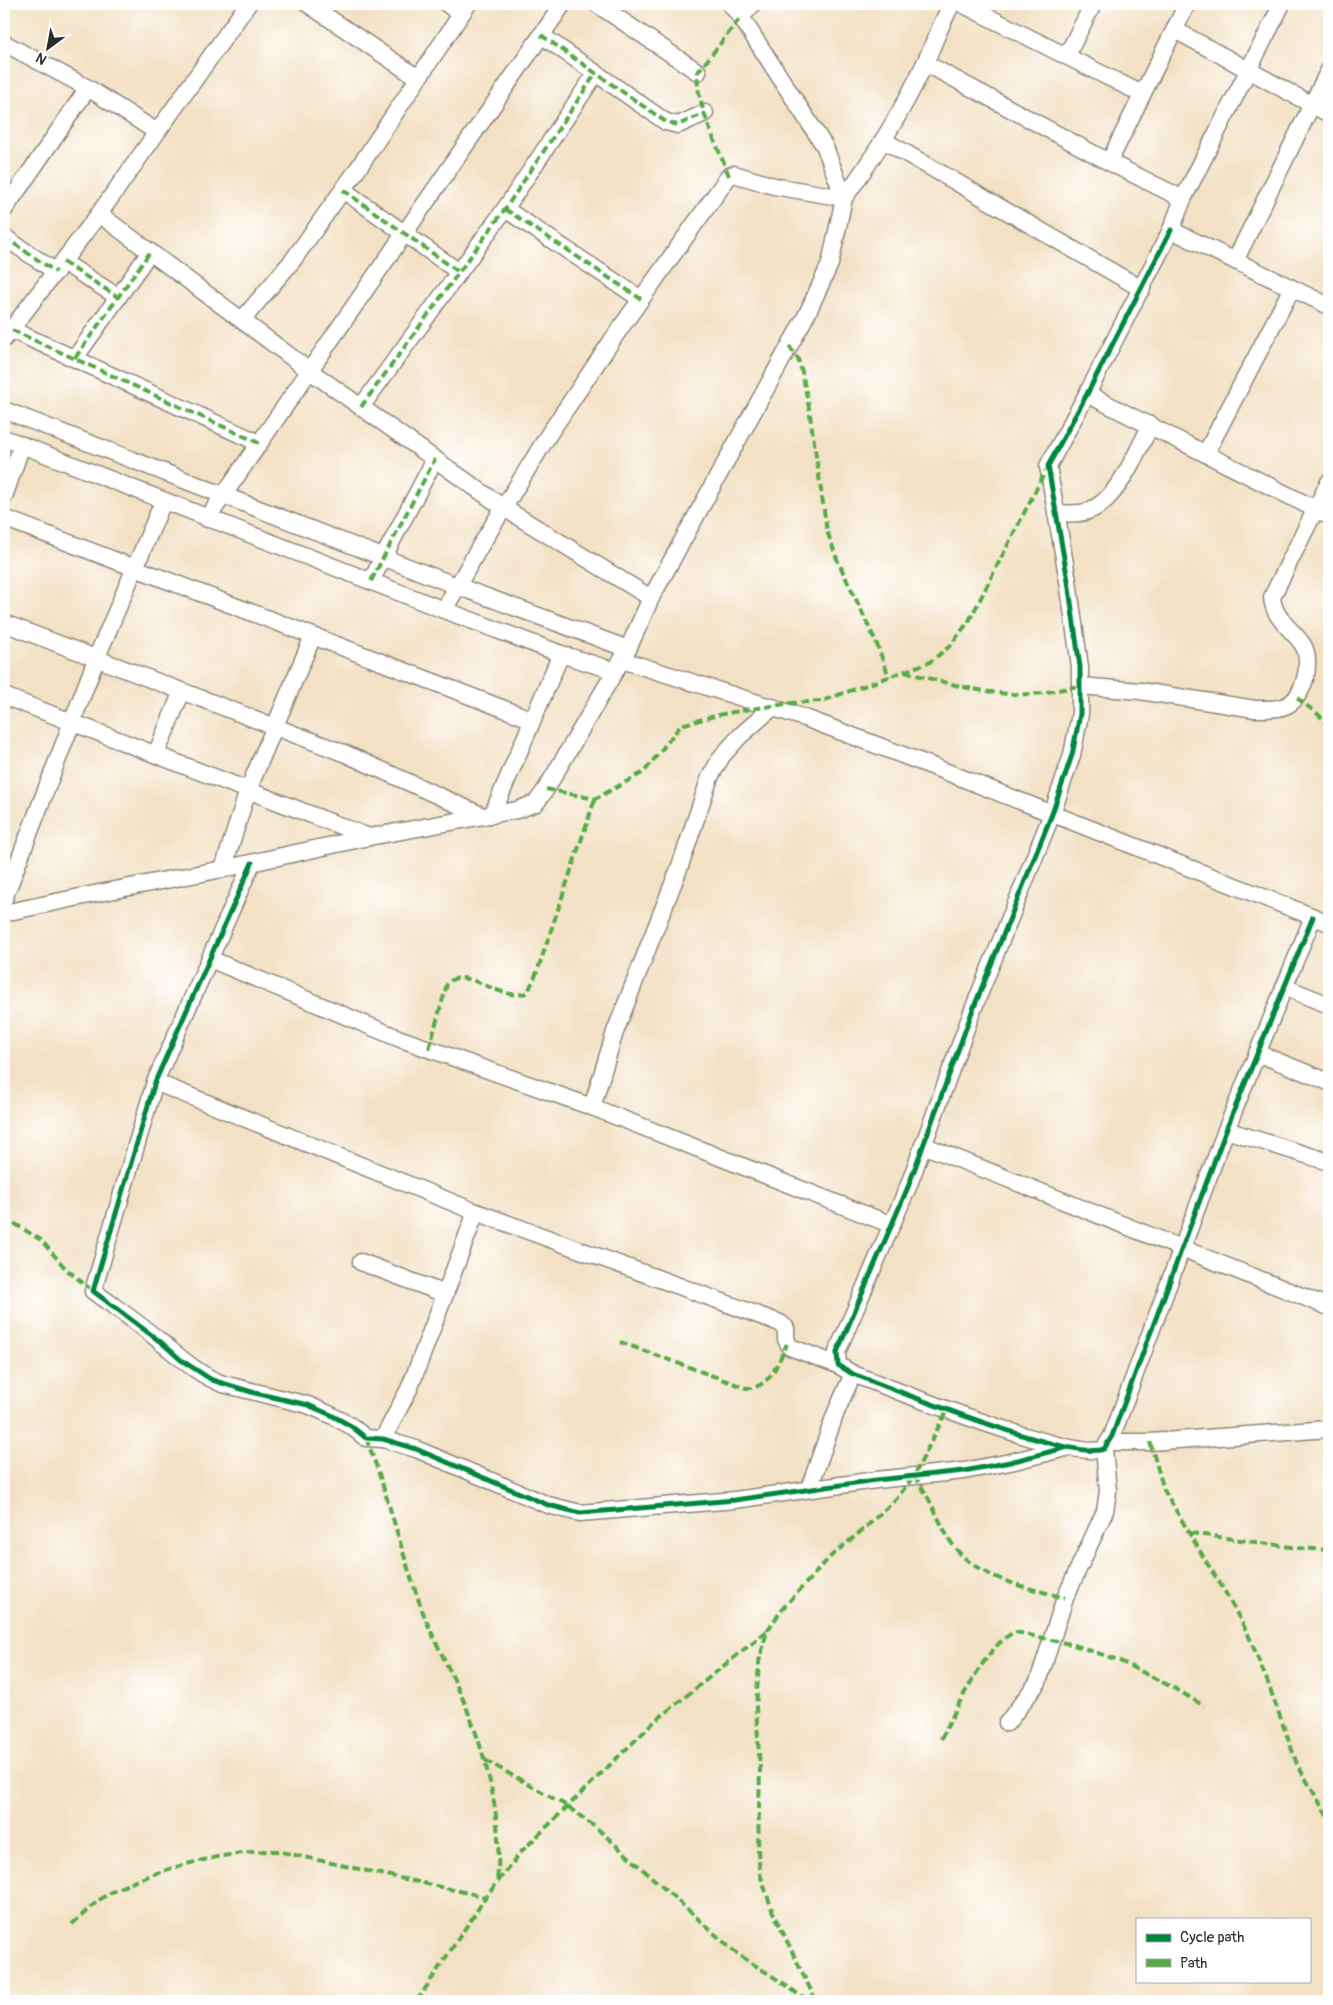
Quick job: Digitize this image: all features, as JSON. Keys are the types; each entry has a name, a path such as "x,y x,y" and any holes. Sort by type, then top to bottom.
{"street":[{"path":"248,4 99,214 8,334 75,358 259,443"},
{"path":"308,4 418,78"},
{"path":"242,320 293,260 343,190 465,9 447,4"},
{"path":"207,519 563,4"},
{"path":"597,4 698,72"},
{"path":"730,4 741,17 825,147 844,198"},
{"path":"741,17 753,4"},
{"path":"4,913 223,870 370,837 517,810 536,803 622,660 651,598 807,314 830,264 844,198 870,163 883,140 925,63 952,4"},
{"path":"962,4 1142,94"},
{"path":"1067,55 1093,4"},
{"path":"1108,162 1186,4"},
{"path":"838,1365 837,1352 892,1226 975,1004 1052,814 1072,755 1080,714 1080,667 1068,582 1048,466 1142,289 1171,230 1183,199 1282,4"},
{"path":"1174,30 1329,114"},
{"path":"541,35 672,124 678,126 705,113"},
{"path":"4,43 88,88 157,132"},
{"path":"925,63 1108,162 1183,199"},
{"path":"1235,261 1329,70"},
{"path":"361,407 504,209 596,74"},
{"path":"4,210 88,88"},
{"path":"883,140 1142,289"},
{"path":"444,610 549,434 729,176 734,174 774,186 844,198"},
{"path":"343,190 458,272"},
{"path":"504,209 642,299"},
{"path":"99,214 310,370 504,508 651,598"},
{"path":"1171,230 1329,306"},
{"path":"4,237 118,297"},
{"path":"75,358 150,252"},
{"path":"1206,453 1292,288"},
{"path":"1087,394 1322,512"},
{"path":"4,410 457,586 622,660 735,697 772,707 929,765 1329,923"},
{"path":"1056,513 1085,512 1099,506 1110,496 1124,475 1151,425"},
{"path":"4,438 207,519 561,654 622,660"},
{"path":"4,497 22,445"},
{"path":"371,581 435,459"},
{"path":"1080,686 1140,691 1272,710 1286,706 1297,698 1304,681 1307,662 1303,646 1278,615 1272,605 1272,597 1322,512 1329,482"},
{"path":"4,899 96,658 164,502"},
{"path":"4,518 533,720"},
{"path":"4,623 346,754 487,815"},
{"path":"223,870 248,790 312,636"},
{"path":"487,815 533,720 561,654"},
{"path":"156,754 182,691"},
{"path":"4,696 370,837"},
{"path":"592,1107 615,1032 674,883 710,777 722,756 740,736 772,707"},
{"path":"252,863 155,1082 93,1291 162,1343 181,1360 212,1380 308,1406 331,1415 351,1426 366,1438 382,1439 448,1462 548,1505 580,1514 735,1500 809,1489 964,1471 1010,1462 1068,1447"},
{"path":"1007,1723 1038,1682 1065,1598 1075,1574 1089,1550 1105,1511 1108,1491 1106,1446 1226,1130 1313,917"},
{"path":"210,959 398,1038 592,1107 892,1226"},
{"path":"1284,988 1329,1005"},
{"path":"1258,1053 1329,1082"},
{"path":"155,1082 476,1212 780,1323 786,1328 786,1340 790,1347 838,1365 853,1374 947,1410 1018,1433 1087,1451 1106,1446 1329,1429"},
{"path":"1226,1130 1329,1162"},
{"path":"923,1144 1329,1307"},
{"path":"382,1439 410,1386 476,1212"},
{"path":"361,1262 445,1294"},
{"path":"809,1489 836,1412 853,1374"}],"marked path":[{"path":"729,176 703,111 698,84 698,72 741,17"},
{"path":"541,35 666,122 678,125 705,113"},
{"path":"361,407 505,209 596,73"},
{"path":"343,190 459,272"},
{"path":"505,209 641,299"},
{"path":"4,237 56,272"},
{"path":"75,358 150,252"},
{"path":"63,262 118,297"},
{"path":"12,330 259,443"},
{"path":"789,346 798,359 802,372 827,531 837,559 876,642 889,677"},
{"path":"371,581 435,459"},
{"path":"546,789 595,799 644,772 681,725 744,710 822,701 930,662 950,646 969,621 1047,468"},
{"path":"905,672 973,689 1007,694 1042,693 1080,686"},
{"path":"1297,698 1319,715 1329,726"},
{"path":"429,1049 447,984 454,979 463,978 496,990 518,995 528,992 537,972 595,799"},
{"path":"4,1217 41,1240 66,1269 93,1291"},
{"path":"620,1342 746,1388 754,1387 767,1379 787,1344"},
{"path":"816,2001 772,1910 760,1874 758,1850 760,1769 756,1708 759,1662 767,1631 783,1608 831,1556 896,1499 914,1476 947,1410"},
{"path":"366,1438 382,1482 424,1615 462,1697 482,1751 496,1816 498,1838 497,1882"},
{"path":"1150,1442 1164,1490 1248,1634 1297,1764 1329,1819"},
{"path":"914,1476 929,1499 949,1539 959,1553 971,1563 985,1572 1017,1585 1065,1598"},
{"path":"1190,1533 1298,1548 1329,1550"},
{"path":"417,2001 486,1897 521,1852 654,1722 767,1631"},
{"path":"941,1739 963,1696 983,1663 1005,1638 1016,1632 1074,1645 1118,1660 1174,1688 1204,1706"},
{"path":"485,1760 567,1806 599,1830 736,1953 807,2001"},
{"path":"72,1924 108,1894 146,1877 190,1863 257,1852 277,1851 486,1897"}],"cycle path":[{"path":"1171,230 1048,466 1068,581 1080,667 1080,714 1072,755 1052,814 972,1012 908,1187 837,1352 838,1365 853,1374 905,1394 1022,1435 1057,1445 1086,1450 1104,1449 1112,1436 1226,1130 1313,917"},
{"path":"252,863 155,1082 93,1291 162,1343 181,1360 212,1380 255,1393 308,1405 351,1426 366,1438 383,1439 416,1449 548,1505 580,1513 735,1500 876,1480 964,1471 1010,1462 1068,1447"}]}
